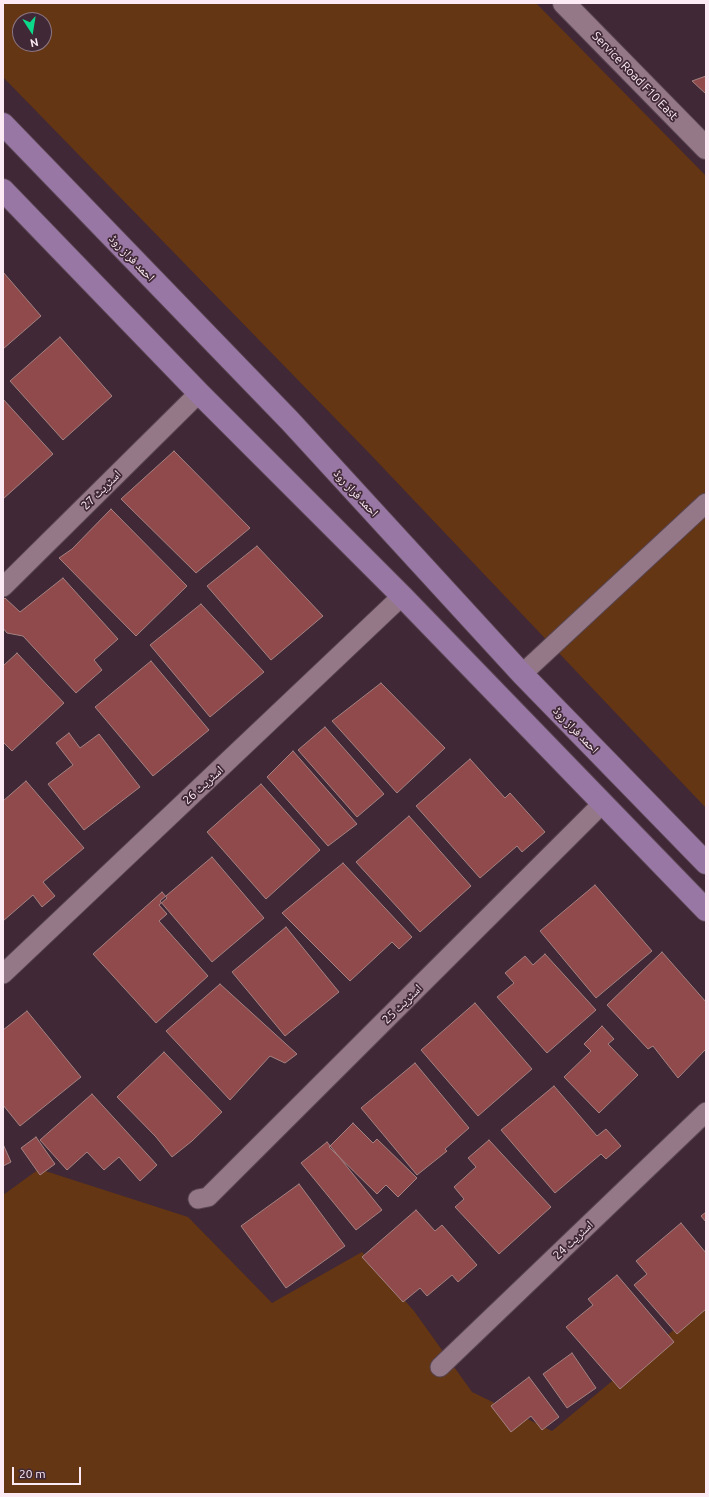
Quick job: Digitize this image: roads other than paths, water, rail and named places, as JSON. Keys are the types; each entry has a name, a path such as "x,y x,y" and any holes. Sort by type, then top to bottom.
{"main road":[{"name":"احمد فراز روڈ","path":"3,124 290,421 522,674 706,863"},
{"path":"3,190 199,393 402,596 706,910"},
{"path":"549,748 573,726"}],"street":[{"name":"Service Road F10 East","path":"564,3 706,148"},
{"name":"اسٹریٹ 27","path":"3,587 199,393"},
{"path":"522,674 706,503"},
{"name":"اسٹریٹ 26","path":"3,974 402,596"},
{"name":"اسٹریٹ 25","path":"198,1199 208,1196 603,803"},
{"name":"اسٹریٹ 24","path":"440,1367 706,1112"}]}
